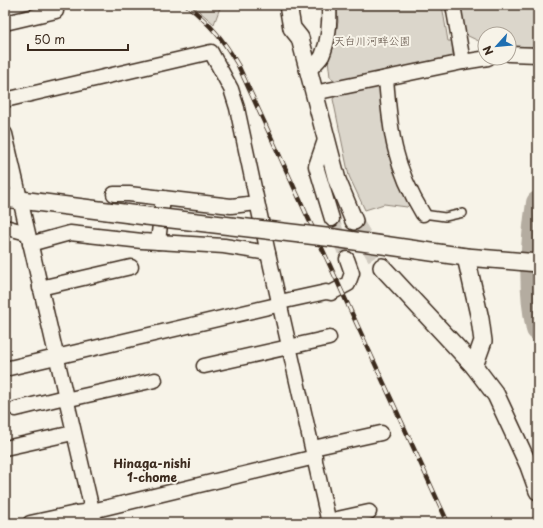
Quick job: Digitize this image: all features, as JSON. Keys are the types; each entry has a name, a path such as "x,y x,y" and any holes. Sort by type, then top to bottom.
{"street":[{"path":"288,5 292,28 300,38 309,70 325,140 337,180 354,221"},
{"path":"309,70 321,57 328,35 330,20 329,5"},
{"path":"453,5 463,62"},
{"path":"5,23 56,11"},
{"path":"5,100 211,52 231,89 237,108 329,522 369,512"},
{"path":"517,54 538,55"},
{"path":"314,93 477,60"},
{"path":"386,78 388,112 395,155 403,176 423,214"},
{"path":"5,134 13,199 28,238 93,517"},
{"path":"325,140 316,166 332,219"},
{"path":"114,194 129,194 231,206 257,203"},
{"path":"158,242 163,198"},
{"path":"13,199 334,238 466,256 538,263"},
{"path":"5,227 28,238 70,233 158,242 224,246 268,253"},
{"path":"466,256 480,319 483,341 474,366"},
{"path":"5,369 326,292 331,293 348,284 352,273 347,259"},
{"path":"40,288 131,267"},
{"path":"382,267 474,366 496,395 529,466 538,491"},
{"path":"204,366 329,338"},
{"path":"16,409 155,380"},
{"path":"5,448 73,433"},
{"path":"30,523 76,512 93,517 381,433"}],"lane":[{"path":"423,214 445,217 463,213"}],"green space":[{"path":"192,5 221,5 214,24"},
{"name":"天白川河畔公園","path":"337,5 442,5 448,41 452,41 453,56 451,59 336,81 330,77 328,59 335,38 338,22"},
{"path":"459,5 538,5 538,47 517,46 517,26 477,26 477,40 464,34"},
{"path":"378,85 381,88 411,203 407,207 384,204 365,210 349,176 333,99 337,93"}],"waterway":[{"path":"538,203 532,266 533,298 538,329"}],"tunnel":[{"path":"332,219 347,259"},
{"path":"354,221 382,267"}],"railway":[{"path":"187,5 216,33 238,65 448,523"}],"district":[{"name":"Hinaga-nishi 1-chome","path":"152,470"}]}
